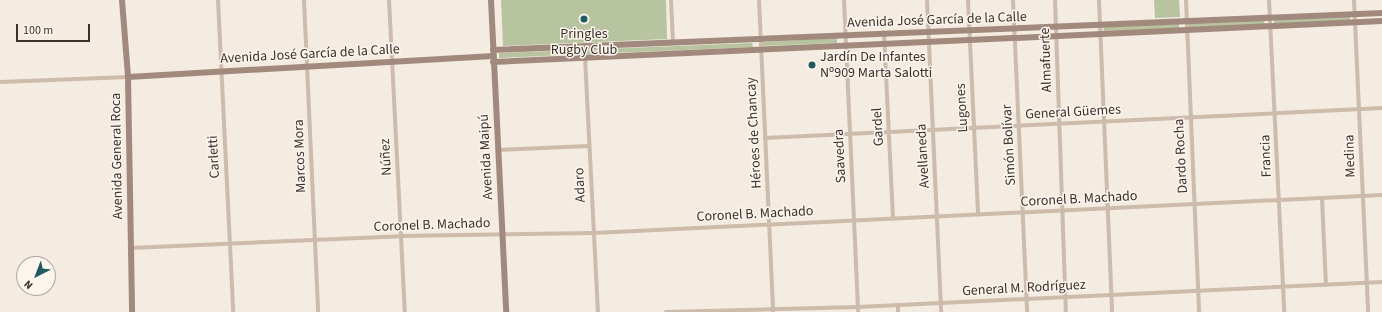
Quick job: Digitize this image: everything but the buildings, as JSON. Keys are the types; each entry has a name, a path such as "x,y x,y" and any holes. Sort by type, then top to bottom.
{"main road":[{"name":"Avenida General Roca","path":"122,0 128,77 132,312"},
{"name":"Avenida Maipú","path":"492,0 493,56 506,312"},
{"name":"Avenida José García de la Calle","path":"128,77 493,56 673,43 1014,29 1186,20 1382,13"},
{"name":"Avenida José García de la Calle","path":"493,56 585,57 1382,21"}],"street":[{"name":"Carletti","path":"218,0 220,72 230,244 232,312"},
{"name":"Marcos Mora","path":"304,0 318,312"},
{"name":"Núñez","path":"389,0 405,312"},
{"path":"671,0 673,43"},
{"name":"Héroes de Chancay","path":"759,0 760,49 773,311"},
{"name":"Saavedra","path":"844,0 858,310"},
{"name":"Avellaneda","path":"927,0 941,312"},
{"name":"Lugones","path":"968,0 978,214"},
{"name":"Simón Bolívar","path":"1013,0 1028,312"},
{"name":"Almafuerte","path":"1055,0 1066,312"},
{"path":"1099,0 1099,34 1112,312"},
{"name":"Dardo Rocha","path":"1186,0 1186,30 1199,312"},
{"name":"Francia","path":"1269,0 1284,312"},
{"name":"Medina","path":"1354,0 1368,312"},
{"name":"Gardel","path":"884,34 890,132 893,218"},
{"name":"Adaro","path":"585,57 598,312"},
{"path":"0,82 128,77"},
{"name":"General Güemes","path":"765,138 1382,108"},
{"path":"498,150 589,146"},
{"name":"Coronel B. Machado","path":"130,248 401,236 594,233 1382,195"},
{"path":"1322,198 1326,285"},
{"name":"General M. Rodríguez","path":"666,312 858,310 898,305 1382,282"},
{"path":"898,305 898,312"}],"green space":[{"name":"Pringles Rugby Club","path":"501,0 666,0 667,39 503,46"},
{"path":"1154,0 1179,0 1180,17 1155,18"},
{"path":"1350,16 1350,21 1274,25 1274,20"},
{"path":"1264,20 1265,25 1189,28 1189,23"},
{"path":"1179,24 1179,28 1104,31 1103,27"},
{"path":"837,38 837,43 763,46 763,42"},
{"path":"752,43 753,47 499,58 499,53"}],"place":[{"name":"Pringles Rugby Club","path":"584,19"},
{"name":"Jardín De Infantes Nº909 Marta Salotti","path":"812,65"}]}
